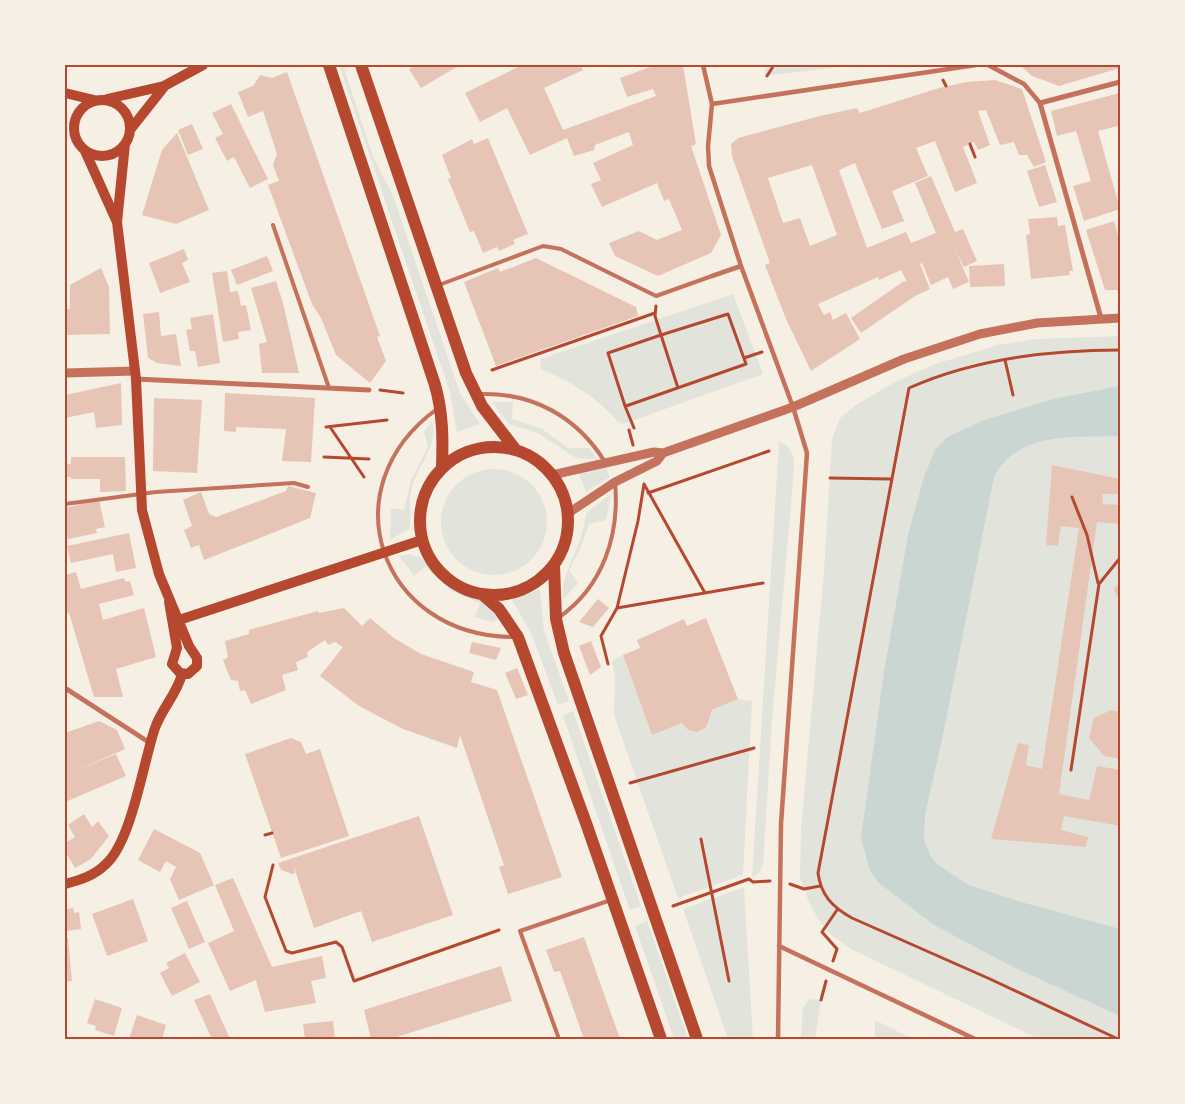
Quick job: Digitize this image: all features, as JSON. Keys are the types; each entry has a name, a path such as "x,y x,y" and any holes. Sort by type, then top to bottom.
{"main road":[{"path":"65,93 94,100 106,99 164,86 203,65"},
{"path":"329,65 441,406 442,467"},
{"path":"361,65 436,286 476,395 492,420 515,449"},
{"path":"164,86 130,130 125,144 117,222 135,375 141,494 151,548 169,602 198,662 192,672 182,674 172,664 177,648 169,602"},
{"path":"106,99 114,102 126,114 130,130"},
{"path":"75,138 73,130 77,113 83,106 94,100"},
{"path":"65,128 85,151 117,222"},
{"path":"85,151 101,156 110,155 125,144"},
{"path":"500,446 515,449 541,464 552,475 559,487 567,514 568,528 563,547 554,565 540,579 522,590 503,595 483,595 462,588 444,577 430,560 422,540 419,521 422,501 430,483 442,467 454,458 477,449 500,446"},
{"path":"178,620 422,540"},
{"path":"554,565 556,619 564,653 697,1039"},
{"path":"483,595 499,608 518,637 662,1039"},
{"path":"65,884 92,875 114,856 124,834 159,718 175,693 182,674"}],"street":[{"path":"703,65 712,104 708,146 709,166 741,266 793,407 807,453 781,824 778,1039"},
{"path":"712,104 976,65"},
{"path":"988,65 1024,84 1040,103 1100,318"},
{"path":"1040,103 1120,82"},
{"path":"712,276 741,266"},
{"path":"552,475 654,452 663,453 793,407 904,359 980,334 1037,323 1120,318"},
{"path":"65,373 135,375 369,390"},
{"path":"567,514 615,482 657,461 663,453"},
{"path":"65,688 150,743"},
{"path":"778,946 976,1039"}],"lane":[{"path":"273,225 329,388"},
{"path":"436,286 543,246 561,250 656,296 712,276"},
{"path":"476,395 502,394 520,398 552,410 584,432 606,464"},
{"path":"441,406 421,420 404,440 384,479 378,531 383,552 396,579 416,602 435,616 474,633 492,637 518,637"},
{"path":"556,619 573,607 588,590 602,567 615,524 617,502 615,482"},
{"path":"65,504 141,494 294,483 308,487"},
{"path":"559,1039 520,931 613,899"}],"path":[{"path":"767,76 774,65"},
{"path":"970,144 975,157"},
{"path":"656,296 655,313 678,388"},
{"path":"492,370 655,313"},
{"path":"625,406 746,364 728,314 608,353 625,406 634,428"},
{"path":"744,358 772,348"},
{"path":"1118,1039 837,910 827,899 820,886 818,872 909,388 981,365 1005,360 1058,352 1120,350"},
{"path":"1005,360 1013,395"},
{"path":"369,390 403,392"},
{"path":"364,477 328,427 388,420"},
{"path":"648,493 769,451"},
{"path":"324,456 369,459"},
{"path":"830,478 891,479"},
{"path":"608,664 601,636 617,608 638,521 644,484 705,593"},
{"path":"1071,770 1098,584 1087,535 1072,497"},
{"path":"1098,584 1120,558"},
{"path":"617,608 763,583"},
{"path":"630,783 754,748"},
{"path":"265,835 272,833"},
{"path":"701,839 729,981"},
{"path":"273,865 265,897 286,951 292,953 336,942 342,947 354,981 499,930"},
{"path":"674,906 749,879"},
{"path":"804,889 820,886"},
{"path":"825,928 837,910"}],"shaded area":[{"path":"339,65 343,65 373,157 392,193 460,393 480,424 457,432 450,392"},
{"path":"766,65 855,65 764,76"},
{"path":"733,294 763,374 623,424 618,422 592,397 563,379 541,369 540,359"},
{"path":"1120,336 1120,1039 1039,1039 851,949 830,934 818,919 808,900 800,877 801,829 824,571 832,439 840,418 856,405 897,381 935,364 998,345 1036,339"},
{"path":"1120,386 1120,436 1067,437 1033,444 1017,451 1004,462 994,477 943,735 925,815 924,840 931,857 938,865 969,885 1021,902 1120,929 1120,1016 1009,965 934,925 879,883 870,871 861,838 884,672 908,535 924,477 935,450 946,438 984,420 1053,399"},
{"path":"492,402 513,402 512,419 542,429 568,448 590,448 597,459 576,458 538,433 509,424"},
{"path":"432,421 433,438 412,487 409,529 390,540 391,508 404,510 411,480 428,447 424,432"},
{"path":"779,442 790,449 794,461 794,470 772,720 763,865 759,873 752,878"},
{"path":"606,468 610,477 586,492 579,474"},
{"path":"494,469 514,473 531,485 543,502 547,522 543,542 531,559 514,571 494,575 474,571 457,559 445,542 441,522 445,502 457,485 474,473"},
{"path":"611,494 606,520 589,524 581,547 569,570 578,583 564,599 562,591 565,577 581,537 587,512"},
{"path":"409,554 421,558 455,588 480,598 500,619 492,622 475,617 480,603 453,592 425,567 414,576 399,556"},
{"path":"540,589 544,631 569,701 558,705 532,635 512,600"},
{"path":"623,655 652,735 682,723 688,730 699,732 708,727 712,710 738,699 752,701 743,875 678,898 614,715 615,677 612,661"},
{"path":"573,711 641,906 630,910 563,716"},
{"path":"744,887 753,1039 728,1039 683,909"},
{"path":"647,921 688,1039 674,1039 635,926"},
{"path":"809,999 821,1000 815,1039 801,1039 803,1008"},
{"path":"875,1020 913,1039 875,1039"}],"building":[{"path":"416,65 460,65 421,88 409,69"},
{"path":"522,65 580,65 583,70 544,88 563,130 656,96 653,89 627,97 620,78 656,65 683,65 696,144 691,146 721,235 711,253 658,276 615,256 609,243 639,231 657,240 682,230 669,199 664,201 657,183 602,207 591,184 601,180 593,163 633,145 629,132 595,145 594,150 574,156 567,138 530,155 507,108 480,122 465,93"},
{"path":"1020,65 1120,65 1120,68 1059,86 1032,76"},
{"path":"287,72 380,336 377,337 386,361 370,383 336,355 321,318 312,304 268,185 279,181 273,165 277,154 263,111 248,117 238,92 253,86 260,75 272,78"},
{"path":"995,80 1022,89 1046,162 1034,167 1027,155 1019,155 1014,142 1000,145 986,110 978,111 990,145 978,150 974,142 963,147 977,183 955,192 935,141 916,148 928,176 892,191 904,221 882,229 855,163 839,170 867,248 906,232 911,243 936,233 915,183 931,176 955,232 963,229 977,261 964,267 955,249 969,282 953,289 948,277 931,285 922,263 920,264 930,289 915,296 861,333 851,318 904,281 907,282 901,270 879,280 878,277 818,304 824,315 830,312 833,320 846,313 860,339 811,371 786,319 765,265 770,263 732,156 731,144 738,138 820,116 857,108 860,113 939,88 967,82","holes":["812,165 837,235 810,246 800,218 783,223 768,178"]},
{"path":"1120,93 1120,132 1118,126 1098,131 1120,209 1084,221 1073,186 1091,181 1076,131 1057,136 1051,111"},
{"path":"231,104 268,179 250,188 234,157 227,161 215,138 223,134 212,113"},
{"path":"192,124 203,149 188,155 178,130"},
{"path":"177,133 209,210 176,224 142,215 162,150"},
{"path":"488,138 528,234 513,240 515,244 499,251 497,247 483,253 474,231 470,232 448,179 451,178 442,155 472,139 474,144"},
{"path":"1045,165 1057,202 1039,207 1027,171"},
{"path":"1057,217 1058,226 1065,225 1073,271 1069,271 1070,275 1031,279 1026,235 1030,234 1028,219"},
{"path":"1114,221 1120,243 1120,290 1105,290 1086,230"},
{"path":"184,249 188,260 182,263 190,282 160,293 149,263"},
{"path":"267,256 273,271 237,285 231,270"},
{"path":"536,258 636,307 638,316 496,366 464,282 498,268 500,272"},
{"path":"1004,264 1005,286 970,287 969,266"},
{"path":"101,268 109,287 110,334 65,335 65,309 70,309 70,285"},
{"path":"227,271 230,292 238,291 241,306 246,305 251,330 238,332 239,339 223,342 212,273"},
{"path":"276,281 299,373 262,373 259,344 267,342 251,288"},
{"path":"159,312 161,336 176,334 181,366 157,363 148,358 143,314"},
{"path":"213,314 220,363 198,367 195,351 190,351 186,330 192,329 190,318"},
{"path":"121,383 122,425 96,428 94,412 65,418 65,395"},
{"path":"225,393 315,398 311,462 282,461 286,429 236,427 236,432 224,431"},
{"path":"154,398 202,400 197,473 153,471"},
{"path":"71,457 125,457 126,491 100,492 100,479 71,479 71,477 65,477 65,464 71,464"},
{"path":"1052,465 1120,479 1120,494 1102,494 1103,504 1120,505 1120,524 1097,522 1059,794 1089,800 1097,766 1120,770 1120,826 1064,816 1061,830 1088,837 1086,847 991,839 1018,743 1029,745 1026,765 1042,769 1079,528 1061,526 1058,546 1046,545"},
{"path":"288,486 316,493 310,518 204,560 199,545 191,548 184,530 192,526 183,500 201,492 209,514 216,517 286,491"},
{"path":"99,500 105,527 96,529 97,533 68,539 65,535 65,508"},
{"path":"129,533 136,568 116,572 113,554 71,563 67,546"},
{"path":"76,572 81,589 124,578 126,582 130,581 134,595 99,604 103,620 144,608 156,657 116,669 123,697 94,697 69,613 65,612 65,575"},
{"path":"1120,581 1120,602 1114,590"},
{"path":"598,599 609,608 593,627 579,622"},
{"path":"344,608 362,626 370,618 394,638 421,654 474,672 471,682 497,690 562,877 508,894 499,867 504,865 460,735 457,748 403,729 359,706 320,676 343,647 335,642 328,645 325,640 307,652 308,657 296,662 298,670 282,675 286,690 251,704 245,690 240,691 238,681 231,680 223,660 228,657 225,641 249,634 249,630 318,611 319,613"},
{"path":"706,618 738,699 712,710 707,727 698,732 688,730 682,723 652,735 623,655 640,648 637,640 684,619 687,626"},
{"path":"591,641 601,667 590,675 579,646"},
{"path":"472,642 501,648 496,660 469,653"},
{"path":"517,668 528,695 516,699 505,673"},
{"path":"1111,710 1120,712 1120,759 1104,756 1089,738 1094,718"},
{"path":"99,721 117,730 125,749 73,772 116,754 126,776 65,802 65,733"},
{"path":"291,738 301,742 306,754 320,749 349,836 281,858 245,754"},
{"path":"84,814 92,827 98,821 109,836 91,859 75,868 65,851 65,843 75,837 68,825"},
{"path":"419,816 453,915 372,942 361,911 314,928 293,864 295,873 292,874 281,870 278,863"},
{"path":"154,829 200,853 214,885 179,900 170,879 176,867 166,861 160,872 138,860"},
{"path":"233,878 272,967 322,956 326,978 311,981 316,1003 265,1012 256,980 230,991 208,943 234,931 215,885"},
{"path":"133,899 148,941 107,956 92,914"},
{"path":"187,901 205,942 189,949 171,908"},
{"path":"73,908 74,913 79,912 81,929 65,931 65,909"},
{"path":"584,937 620,1039 584,1039 560,971 554,972 546,950"},
{"path":"65,938 68,938 72,981 65,982"},
{"path":"185,953 200,982 172,996 160,973 169,968 166,963"},
{"path":"501,966 512,1001 390,1039 371,1039 364,1010"},
{"path":"210,994 230,1039 212,1039 194,1000"},
{"path":"95,999 122,1008 114,1036 95,1030 96,1026 87,1023"},
{"path":"137,1015 166,1025 162,1039 129,1039"},
{"path":"333,1021 335,1039 305,1039 303,1024"}]}
